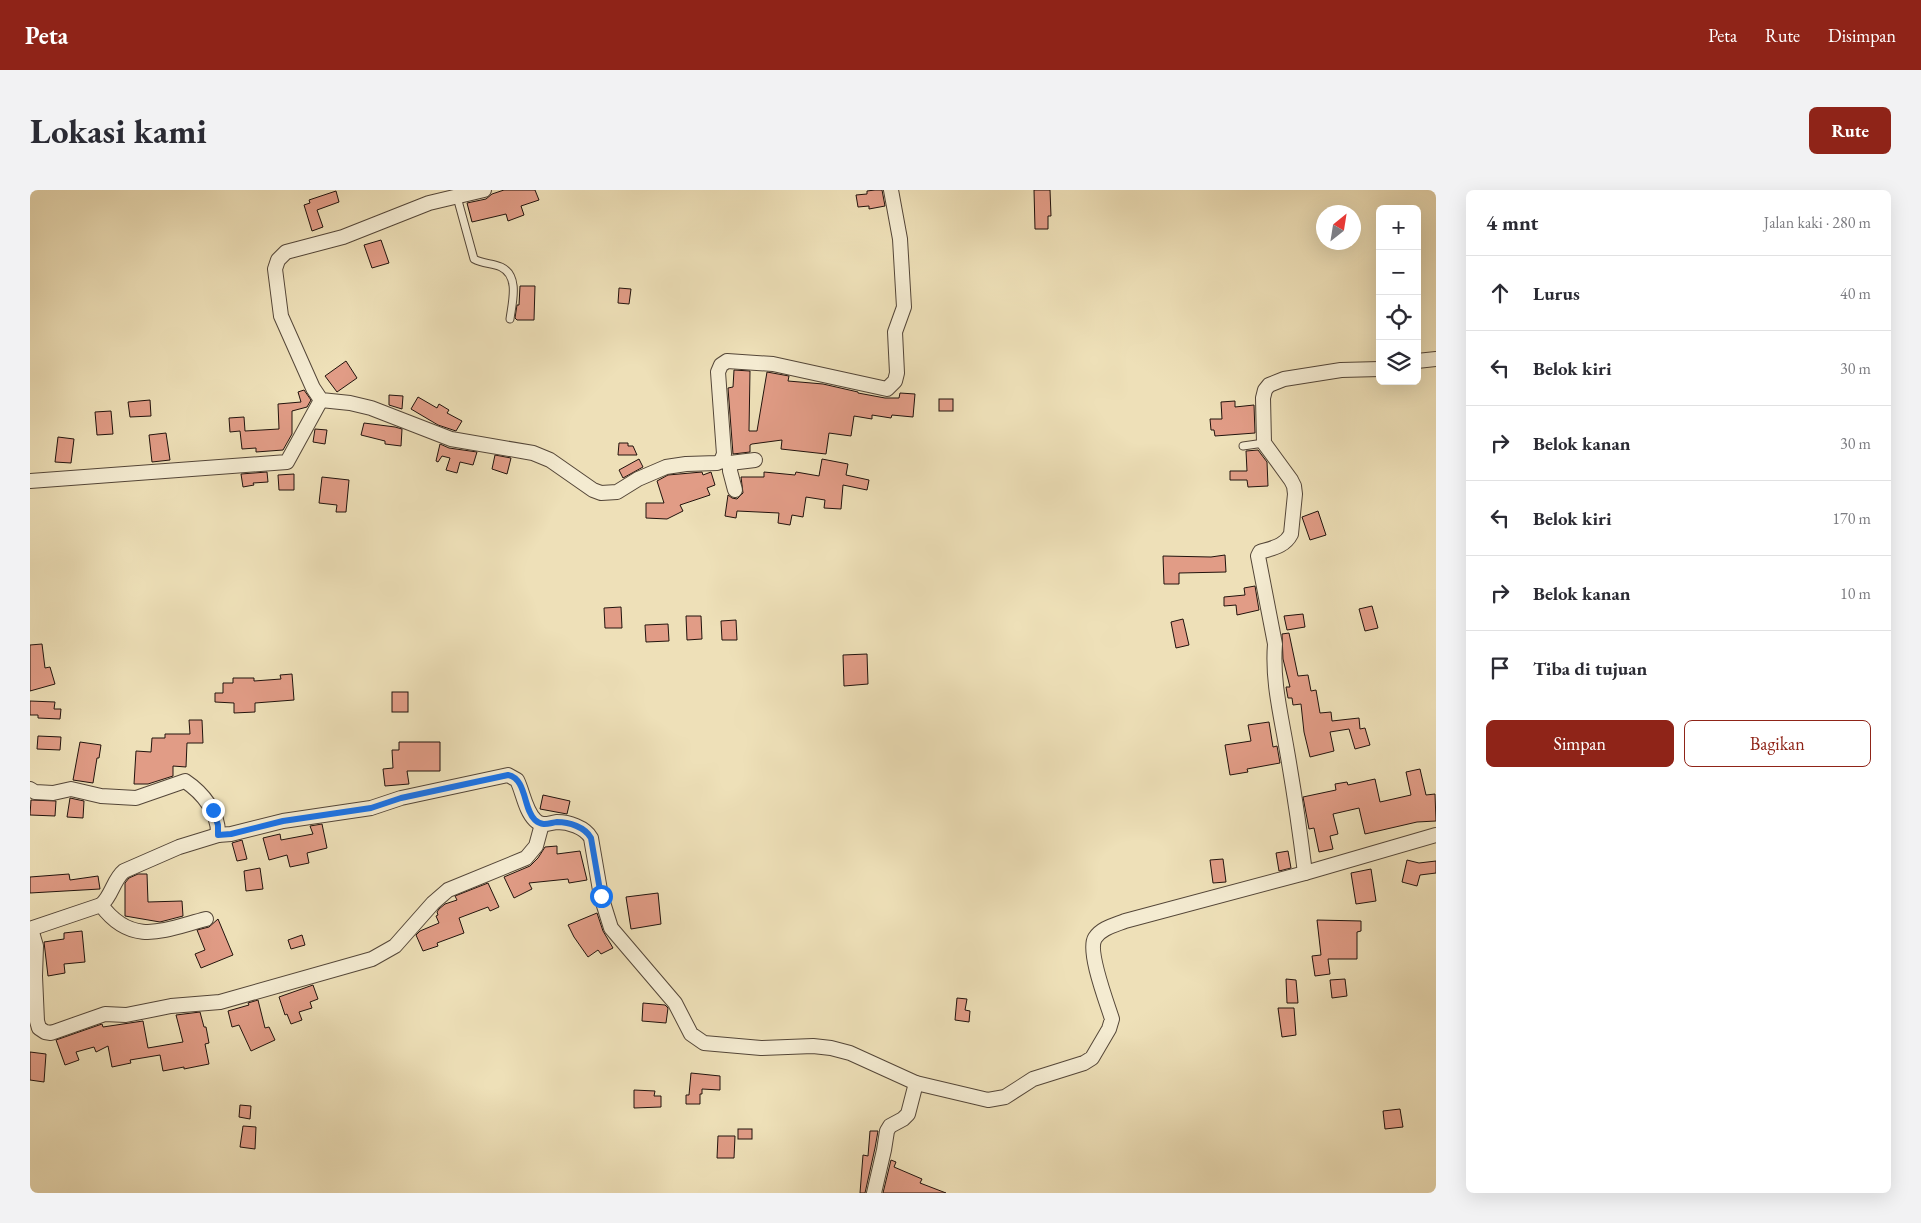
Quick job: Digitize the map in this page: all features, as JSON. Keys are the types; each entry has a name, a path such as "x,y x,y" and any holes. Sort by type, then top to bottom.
{"street":[{"path":"321,400 313,388 281,316 275,269 278,260 286,252 343,237 428,203 457,198 484,190"},
{"path":"734,490 724,454 718,372 724,362 773,364 887,389 895,381 897,373 895,332 904,307 900,239 891,190"},
{"path":"1421,360 1436,358"},
{"path":"1305,873 1291,771 1277,698 1275,644 1258,556 1260,552 1282,545 1288,540 1291,534 1295,494 1292,480 1264,443 1263,398 1269,385 1284,379 1341,370 1376,370"},
{"path":"321,400 350,403 371,408 450,439 533,454 550,460 593,490 601,493 617,492 638,479 666,467 754,460"},
{"path":"30,481 286,462 321,400"},
{"path":"542,824 536,846 526,858 448,890 433,903 395,946 372,959 220,1002 171,1006 126,1015 105,1014 51,1033 39,1028 35,976 36,946 30,929 101,905 107,899 119,876 124,871 167,852 218,835 231,834 283,821 371,808 401,798 508,775 517,780 533,819 542,824 556,822 578,826 588,832 591,838 601,896 611,928 675,1003 692,1034 699,1041 711,1044 760,1048 813,1046 831,1048 850,1053 916,1083 988,1100 1005,1097 1033,1079 1084,1063 1092,1058 1112,1019 1092,954 1094,939 1104,929 1126,921 1305,873 1436,835"},
{"path":"30,789 35,792 53,793 71,789 101,796 136,798 185,782 198,791 213,810 218,825 218,835"},
{"path":"101,905 110,917 122,926 138,931 155,933 206,919"},
{"path":"874,1193 884,1150 886,1131 890,1126 908,1114 916,1083"}],"lane":[{"path":"457,198 474,259 482,263 501,267 511,279 514,287 510,319"},
{"path":"1242,446 1264,443"}],"building":[{"path":"504,190 535,190 539,200 521,206 524,215 508,221 506,214 472,222 467,203 486,199 492,194"},
{"path":"882,190 885,206 869,209 869,206 858,207 856,195 867,194 867,191"},
{"path":"1034,190 1050,190 1051,216 1048,216 1048,229 1035,229"},
{"path":"336,191 339,202 317,210 323,227 312,231 304,205 310,203 309,200"},
{"path":"381,240 389,263 372,268 364,245"},
{"path":"520,286 535,286 534,320 517,320 515,318 517,305 519,305"},
{"path":"619,288 631,289 629,304 618,303"},
{"path":"346,361 357,378 337,392 325,376"},
{"path":"734,370 750,371 749,431 757,431 767,372 789,376 788,381 823,384 885,398 899,398 900,393 915,394 913,417 892,415 891,418 872,415 872,419 854,416 851,436 829,433 826,454 781,449 782,440 752,444 750,445 750,452 733,454 728,388 733,387"},
{"path":"304,390 311,400 307,407 292,411 292,434 283,450 256,452 256,448 242,449 240,431 230,432 229,418 244,417 245,431 279,429 278,404 301,402 298,392"},
{"path":"389,395 403,396 402,409 389,405"},
{"path":"418,397 437,408 439,404 449,410 447,413 462,421 456,431 438,425 411,409"},
{"path":"939,399 953,399 953,411 939,411"},
{"path":"150,400 151,416 130,417 128,402"},
{"path":"1235,401 1235,407 1254,405 1255,433 1215,436 1214,430 1211,430 1210,419 1222,419 1221,402"},
{"path":"111,411 113,434 97,435 95,412"},
{"path":"364,423 402,429 401,446 385,444 385,441 361,435"},
{"path":"315,429 327,430 325,444 313,442"},
{"path":"166,433 170,460 152,462 149,435"},
{"path":"58,437 74,439 71,463 55,462"},
{"path":"619,443 628,443 628,446 633,446 637,455 618,455"},
{"path":"440,444 449,448 477,452 473,465 460,462 457,473 446,470 450,458 442,456 438,462 436,461"},
{"path":"1258,450 1267,462 1268,486 1248,487 1247,480 1230,480 1230,471 1247,471 1246,451"},
{"path":"495,455 511,458 507,474 492,469"},
{"path":"639,459 643,467 623,478 619,470"},
{"path":"822,459 848,464 846,475 869,480 867,490 843,485 841,509 824,508 825,500 806,497 803,517 792,515 790,525 778,523 779,513 737,511 736,518 725,516 728,495 737,499 743,493 741,477 764,477 764,472 795,475 796,472 819,476"},
{"path":"267,472 268,482 253,483 254,485 243,487 241,474"},
{"path":"702,472 703,475 711,472 715,485 707,488 710,495 680,505 683,511 667,519 646,518 646,503 664,503 657,481 668,475"},
{"path":"294,474 294,490 279,490 278,475"},
{"path":"322,477 349,480 346,512 336,512 337,505 319,503"},
{"path":"1318,511 1326,535 1310,540 1302,517"},
{"path":"1225,555 1226,572 1179,573 1179,584 1164,584 1163,556 1211,557"},
{"path":"1255,586 1259,610 1237,615 1236,605 1224,606 1224,597 1245,595 1244,588"},
{"path":"1372,606 1378,628 1365,631 1359,609"},
{"path":"621,607 622,628 605,628 604,608"},
{"path":"1303,614 1305,627 1287,630 1284,616"},
{"path":"686,616 701,616 702,639 687,640"},
{"path":"1183,619 1189,645 1176,648 1171,622"},
{"path":"736,620 737,640 722,640 721,621"},
{"path":"668,624 669,641 646,642 645,625"},
{"path":"1289,633 1298,676 1308,675 1311,691 1316,690 1320,713 1331,712 1332,721 1359,718 1360,729 1365,728 1370,745 1355,749 1349,729 1330,732 1334,751 1310,757 1304,732 1301,704 1293,705 1292,698 1288,698 1286,687 1290,687 1283,659 1282,634"},
{"path":"42,644 45,668 50,667 55,684 30,691 30,645"},
{"path":"867,654 868,684 844,686 843,655"},
{"path":"292,674 294,700 255,703 255,712 234,713 234,703 215,702 215,693 223,693 223,683 233,683 233,678 254,678 254,681 281,679 280,675"},
{"path":"392,692 408,692 408,712 392,712"},
{"path":"30,701 55,702 54,709 61,709 60,719 38,718 38,715 30,715"},
{"path":"189,720 202,720 203,743 187,743 186,767 173,766 173,776 148,784 134,784 136,751 151,752 152,738 165,738 165,734 190,734"},
{"path":"1269,722 1273,747 1277,746 1280,763 1247,769 1248,772 1230,775 1225,745 1251,741 1248,725"},
{"path":"38,736 61,737 60,750 37,749"},
{"path":"80,742 101,745 93,783 73,780"},
{"path":"399,742 440,742 440,771 407,771 409,784 385,786 383,769 393,768 392,750 399,750"},
{"path":"1420,769 1426,795 1435,794 1436,821 1417,822 1365,834 1359,808 1333,814 1338,834 1330,836 1333,849 1319,852 1314,828 1309,829 1303,797 1336,790 1335,784 1347,782 1348,785 1375,779 1380,802 1411,795 1406,772"},
{"path":"543,795 570,801 567,814 540,809"},
{"path":"70,798 84,801 83,818 67,817"},
{"path":"31,800 56,801 55,816 30,815"},
{"path":"322,824 327,848 307,853 309,863 290,867 287,855 269,860 263,838 280,834 281,840 313,834 310,826"},
{"path":"242,840 247,859 237,861 232,843"},
{"path":"557,846 557,854 580,851 587,880 569,883 568,879 529,883 532,889 514,898 504,877 530,866 545,847"},
{"path":"1288,851 1291,868 1279,871 1276,853"},
{"path":"1223,859 1226,882 1213,883 1210,860"},
{"path":"1407,860 1419,863 1436,861 1436,873 1420,875 1417,886 1402,882"},
{"path":"260,868 263,889 246,891 244,871"},
{"path":"1371,869 1376,901 1356,904 1351,873"},
{"path":"69,874 70,880 98,876 100,889 30,893 30,877"},
{"path":"138,874 147,874 148,902 182,901 183,916 160,922 125,916 125,883 129,878"},
{"path":"488,883 499,907 490,911 488,907 459,918 464,933 437,943 438,946 423,951 416,935 420,931 439,923 436,916 439,909 445,904 457,900 455,896"},
{"path":"658,893 661,924 631,929 626,897"},
{"path":"597,913 603,931 613,948 601,954 598,950 588,957 568,925"},
{"path":"218,919 233,955 201,968 195,954 205,950 197,930 209,927"},
{"path":"1317,920 1361,921 1361,931 1357,932 1357,959 1328,959 1330,974 1315,976 1312,956 1321,955"},
{"path":"82,931 85,962 64,964 65,973 48,976 44,942 64,939 64,933"},
{"path":"302,935 305,945 291,949 288,940"},
{"path":"1286,979 1296,980 1298,1003 1287,1003"},
{"path":"1345,979 1347,996 1332,998 1330,980"},
{"path":"313,985 318,999 310,1002 312,1008 299,1012 302,1020 291,1024 287,1014 285,1015 279,997"},
{"path":"957,998 967,999 965,1010 970,1011 969,1022 955,1020"},
{"path":"258,1000 265,1028 269,1027 275,1040 251,1051 239,1025 232,1027 228,1011 249,1005 248,1003"},
{"path":"643,1003 665,1005 668,1008 666,1023 642,1021"},
{"path":"1278,1008 1294,1008 1296,1035 1282,1037"},
{"path":"200,1012 204,1027 206,1027 209,1043 205,1044 209,1064 184,1069 184,1067 163,1071 160,1055 130,1060 131,1063 112,1067 108,1046 96,1052 94,1047 76,1052 79,1060 65,1065 56,1040 102,1024 103,1027 143,1021 148,1048 183,1042 176,1015"},
{"path":"30,1052 46,1054 44,1082 30,1080"},
{"path":"691,1073 720,1076 720,1090 702,1089 700,1104 686,1104 686,1095 689,1095"},
{"path":"634,1090 655,1091 654,1096 661,1096 661,1107 634,1108"},
{"path":"240,1105 251,1106 250,1119 239,1117"},
{"path":"1400,1109 1403,1127 1385,1129 1383,1111"},
{"path":"243,1126 256,1127 255,1149 240,1147"},
{"path":"738,1129 752,1129 752,1139 738,1139"},
{"path":"870,1131 878,1131 865,1193 860,1193 863,1155 868,1156"},
{"path":"718,1136 735,1136 734,1158 717,1158"},
{"path":"891,1160 896,1162 894,1167 922,1179 920,1183 946,1193 883,1193"}],"route":[{"path":"213,810 218,825 218,835 231,834 283,821 371,808 401,798 508,775 517,780 533,819 537,822 551,824 556,822 578,826 588,832 591,838 601,896"}]}
